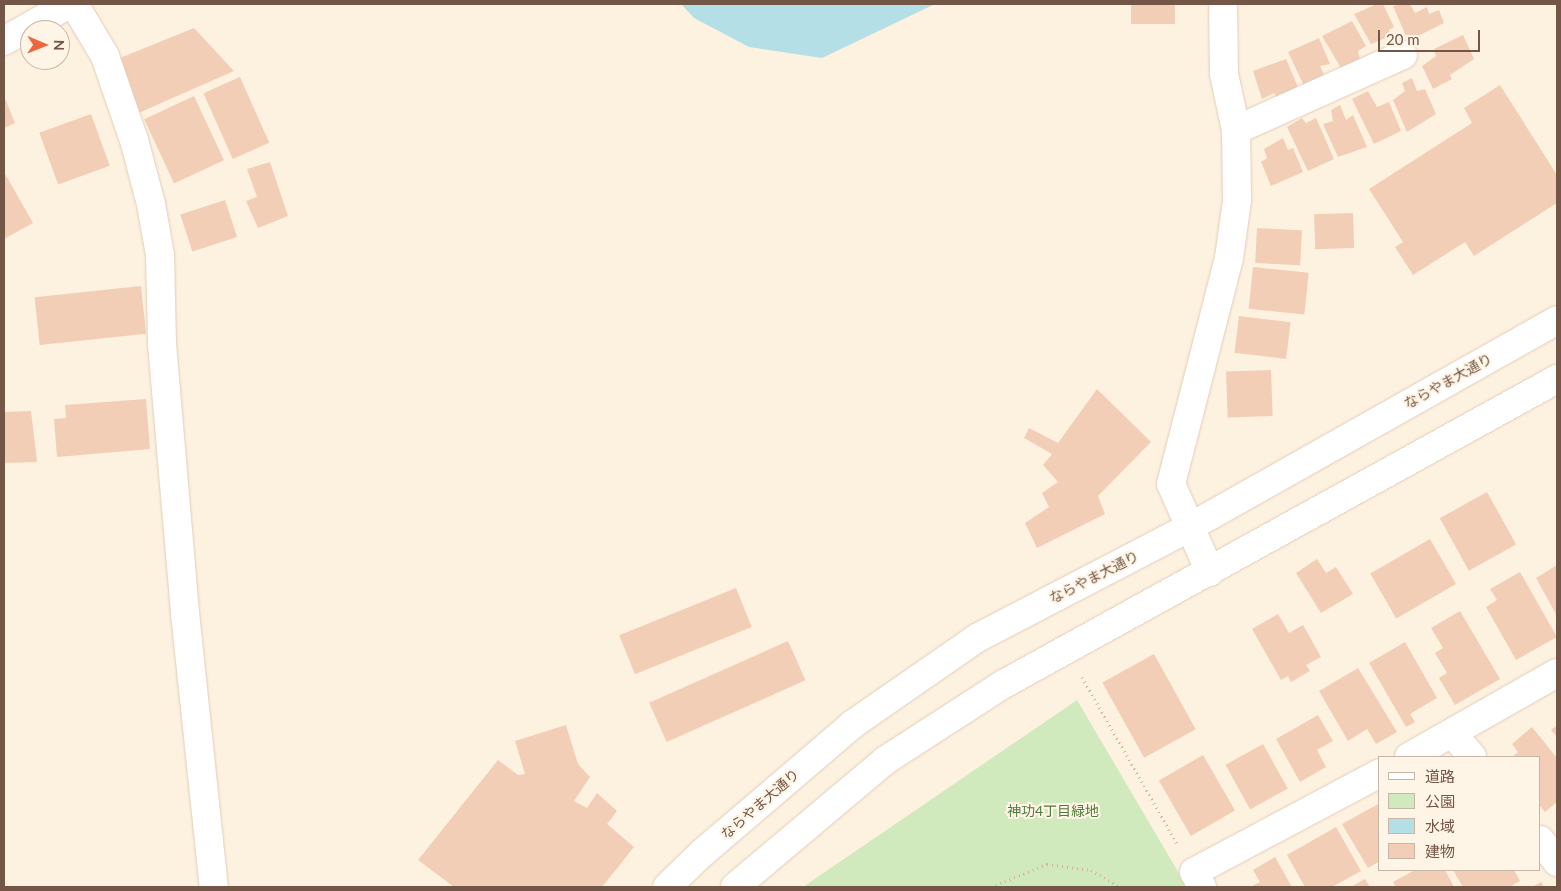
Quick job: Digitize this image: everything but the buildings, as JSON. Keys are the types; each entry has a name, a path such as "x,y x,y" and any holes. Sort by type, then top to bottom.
{"street":[{"path":"4,41 69,4"},
{"path":"74,4 104,56 134,140 151,204 160,255 162,344 185,613 214,887"},
{"path":"1210,572 1172,484 1229,258 1237,200 1236,130 1224,74 1223,4"},
{"path":"1236,130 1403,56"},
{"name":"ならやま大通り","path":"667,887 701,854 853,724 976,638 1190,527 1557,320"},
{"path":"735,887 886,760 1065,648 1210,572 1557,379"},
{"path":"1411,756 1453,734 1557,673"},
{"path":"1453,734 1471,756"},
{"path":"1198,879 1378,774"},
{"path":"1541,841 1557,862"}],"path":[{"path":"1080,674 1198,879"},
{"path":"991,887 1047,864 1091,870 1121,887"}],"green space":[{"name":"神功4丁目緑地","path":"1077,700 1187,887 803,887"}],"water":[{"path":"681,4 935,4 822,58 749,47 694,18"}]}
